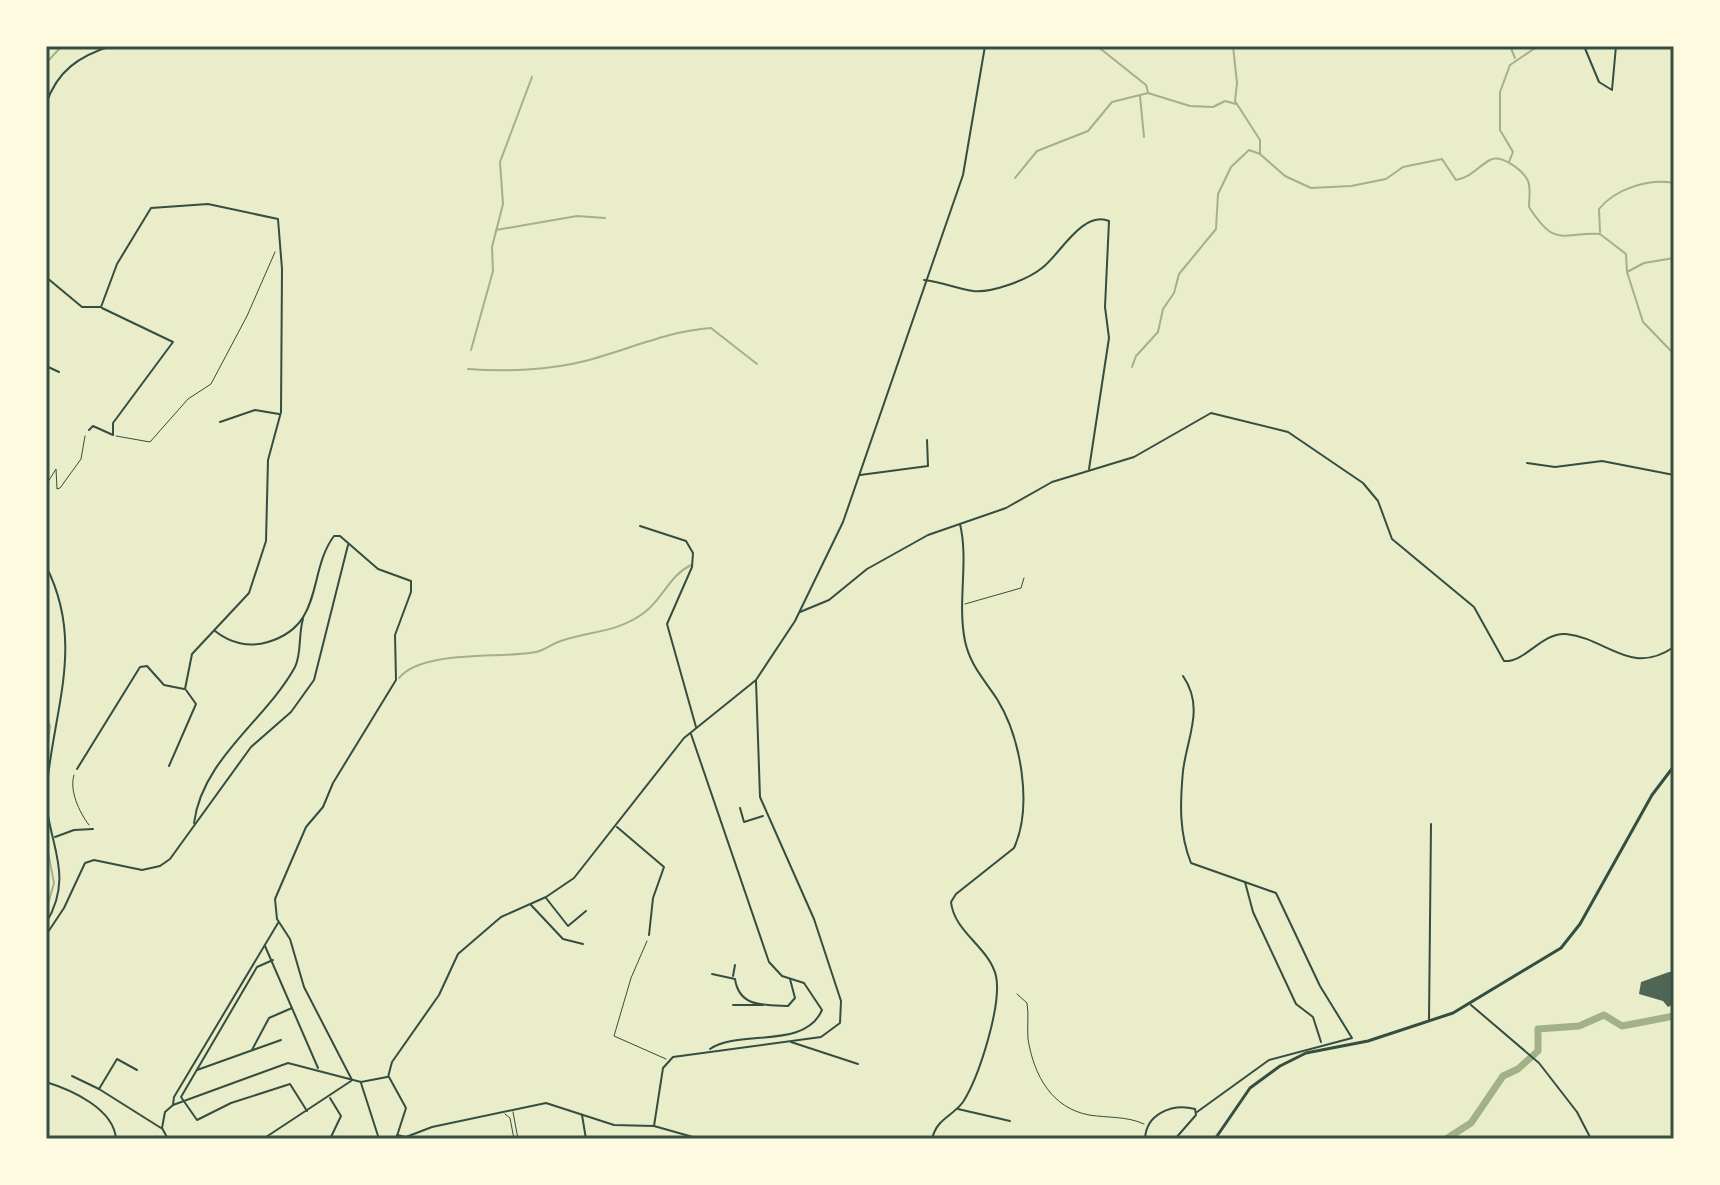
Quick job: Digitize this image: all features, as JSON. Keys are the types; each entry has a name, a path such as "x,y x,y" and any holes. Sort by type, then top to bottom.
{"main road":[{"path":"1215,1139 1250,1088 1294,1058 1368,1041 1471,1005 1549,957 1574,934 1652,795 1674,766"}],"street":[{"path":"46,104 59,78 74,61 111,46"},
{"path":"697,1139 654,1126 620,1126 546,1103 397,1137 406,1108 388,1077 392,1062 439,995 458,954 498,919 546,897 574,878 690,733 756,680 799,613 840,529 965,167 985,46"},
{"path":"1584,46 1599,82 1612,90 1616,86 1616,46"},
{"path":"101,307 117,264 151,208 208,204 278,219 281,238 280,415 269,456 266,541 253,586 192,654 185,689"},
{"path":"924,280 978,291 1020,279 1044,267 1074,233 1099,220 1109,221 1105,307 1109,338 1089,470"},
{"path":"46,277 82,307 101,307 173,342 113,423 113,435 93,426 89,430"},
{"path":"46,366 59,372"},
{"path":"220,422 255,410 280,415"},
{"path":"799,613 829,600 867,569 928,535 1006,508 1040,487 1144,453 1207,414 1272,427 1319,450 1370,490 1392,539 1474,607 1504,661 1513,660 1558,634 1573,635 1640,659 1659,656 1674,647"},
{"path":"859,475 928,466 927,440"},
{"path":"1527,463 1555,467 1602,461 1674,475"},
{"path":"932,1139 940,1121 956,1109 966,1096 989,1034 996,980 988,959 959,923 951,902 956,894 1015,846 1022,803 1015,742 999,703 967,652 962,605 960,523"},
{"path":"640,526 686,541 693,553 690,572 667,624 697,728"},
{"path":"194,824 198,800 211,779 300,657 299,632 331,539 337,535 378,569 411,581 411,592 395,635 393,655 397,677 296,846 275,899 279,922 290,939 304,987 352,1080"},
{"path":"46,935 64,908 85,863 94,860 142,870 160,866 170,859 251,747 291,712 314,680 348,543"},
{"path":"46,566 62,605 66,670 47,786 61,883 46,923"},
{"path":"215,631 240,643 261,644 283,636 303,618"},
{"path":"77,769 140,667 147,666 164,685 185,689 196,699 169,766"},
{"path":"1175,1139 1197,1112 1264,1062 1322,1043 1352,1038 1320,986 1276,893 1245,879 1194,867 1182,838 1183,770 1195,719 1192,693 1183,676"},
{"path":"654,1126 662,1072 668,1061 682,1053 828,1035 840,1023 842,1008 819,929 765,815 758,784 756,680"},
{"path":"690,733 759,939 775,971 804,983 817,998 822,1010 818,1018 797,1031 714,1046 709,1050"},
{"path":"740,808 744,822 765,815"},
{"path":"1430,1021 1431,824"},
{"path":"616,826 664,867 653,898 649,935"},
{"path":"55,837 93,829"},
{"path":"1245,879 1253,912 1289,990 1297,1005 1315,1019 1322,1043"},
{"path":"546,897 568,926 586,911"},
{"path":"530,904 563,939 583,944"},
{"path":"173,1105 174,1097 279,922"},
{"path":"264,945 294,1007 318,1069"},
{"path":"273,960 257,967 182,1094 194,1119 199,1120 231,1103 290,1084 307,1111"},
{"path":"735,965 733,978 741,998 763,1005"},
{"path":"712,974 733,978"},
{"path":"733,1005 793,1004 795,998 790,978"},
{"path":"1471,1005 1534,1058 1577,1112 1591,1139"},
{"path":"252,1052 269,1018 294,1007"},
{"path":"196,1071 281,1040"},
{"path":"790,1041 858,1064"},
{"path":"99,1089 117,1059 137,1070"},
{"path":"162,1128 163,1115 173,1105 282,1064 294,1063 361,1082 388,1077"},
{"path":"72,1076 162,1128 168,1139"},
{"path":"263,1139 352,1080"},
{"path":"46,1082 108,1116 116,1139"},
{"path":"361,1082 363,1099 372,1113 379,1139"},
{"path":"329,1097 341,1116 330,1139"},
{"path":"1145,1139 1146,1125 1165,1111 1191,1108 1197,1112"},
{"path":"956,1109 1010,1121"},
{"path":"582,1114 586,1139"}],"lane":[{"path":"962,605 1021,588 1024,578"},
{"path":"512,1110 518,1139"},
{"path":"503,1112 510,1118 514,1139"}],"path":[{"path":"113,435 137,442 150,442 188,399 211,384 247,316 281,238"},
{"path":"46,485 55,469 59,474 58,489 74,470 81,459 82,440 89,430"},
{"path":"77,769 72,780 77,806 93,829"},
{"path":"649,935 631,978 614,1036 619,1041 659,1054 668,1061"},
{"path":"1017,994 1027,1003 1028,1035 1034,1059 1059,1105 1072,1111 1146,1125"}],"building":[{"path":"1674,972 1674,1004 1668,1007 1663,1001 1639,994 1641,982"}],"waterway":[{"path":"46,63 62,46"},
{"path":"1097,46 1146,85 1148,92"},
{"path":"1233,46 1237,83 1235,101 1260,140 1260,154 1285,176 1311,188 1351,186 1386,179 1403,167 1442,159 1456,180 1490,160 1506,161 1528,181 1529,207 1546,229 1560,236 1600,234 1626,254 1627,272 1643,322 1674,354"},
{"path":"1510,46 1515,58"},
{"path":"1509,162 1513,152 1500,130 1500,92 1510,65 1538,46"},
{"path":"471,350 493,271 492,247 503,204 500,162 532,77"},
{"path":"1015,178 1037,151 1088,131 1112,102 1148,93 1190,106 1213,107 1225,101 1236,104"},
{"path":"1140,96 1144,137"},
{"path":"1132,367 1136,356 1158,332 1163,309 1174,293 1179,274 1216,229 1218,194 1231,167 1249,150 1260,154"},
{"path":"1600,232 1599,209 1614,196 1644,184 1674,183"},
{"path":"496,230 577,216 605,218"},
{"path":"1627,272 1644,263 1674,258"},
{"path":"468,369 512,370 557,366 585,361 679,333 711,328 757,364"},
{"path":"399,678 425,663 536,652 569,638 624,624 645,612 677,575 691,565"},
{"path":"46,715 50,726 46,759"},
{"path":"46,842 54,883 46,911"},
{"path":"1446,1139 1471,1123 1503,1076 1518,1069 1538,1051 1538,1029 1579,1026 1604,1015 1622,1026 1674,1016"}]}
